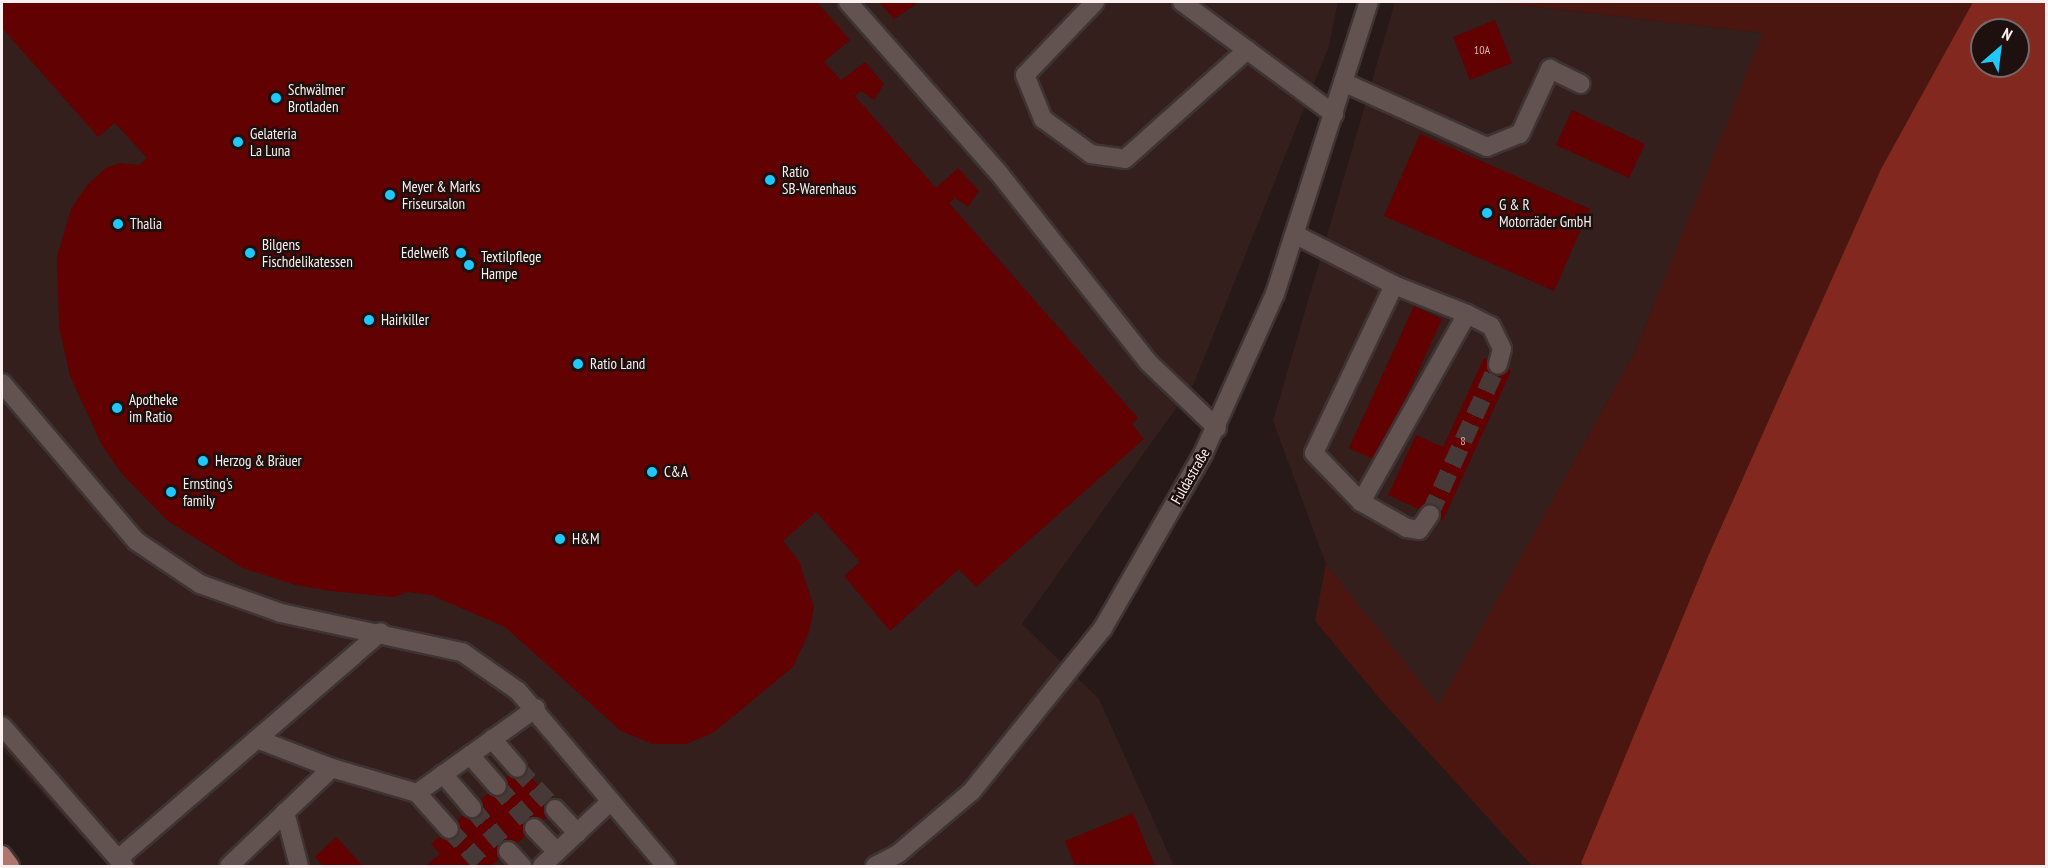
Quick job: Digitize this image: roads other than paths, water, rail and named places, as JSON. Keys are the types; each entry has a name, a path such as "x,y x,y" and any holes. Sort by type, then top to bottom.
{"main road":[{"path":"2,855 10,867"}],"street":[{"path":"848,2 998,172 1149,363 1217,428"},
{"path":"1095,2 1025,75 1043,119 1091,154 1125,159 1247,50"},
{"path":"1182,2 1334,114"},
{"name":"Fuldastraße","path":"875,867 899,853 972,791 1103,628 1217,428 1275,294 1296,235 1369,2"},
{"path":"1343,82 1487,147 1520,134 1550,69 1581,84"},
{"path":"1296,235 1394,285 1491,326 1502,349 1498,364"},
{"path":"1394,285 1314,453 1361,502 1407,528 1419,530 1430,514"},
{"path":"1361,502 1467,314"},
{"path":"2,383 136,541 201,584 281,613 381,632 462,652 518,691 536,708 610,802 666,867"},
{"path":"2,726 121,863 257,739 381,632"},
{"path":"417,793 536,708"},
{"path":"257,739 332,768 417,793 449,829"},
{"path":"492,739 517,768"},
{"path":"470,755 497,786"},
{"path":"230,867 332,768"},
{"path":"443,774 472,808"},
{"path":"542,867 610,802"},
{"path":"555,809 577,833"},
{"path":"285,813 299,867"},
{"path":"534,828 557,852"},
{"path":"508,851 522,867"}],"tunnel":[{"path":"1430,514 1498,364"},
{"path":"517,768 555,809"},
{"path":"497,786 534,828"},
{"path":"472,808 508,851"},
{"path":"449,829 483,866"}],"place":[{"name":"Schwälmer Brotladen","path":"276,98"},
{"name":"Gelateria La Luna","path":"238,142"},
{"name":"Ratio SB-Warenhaus","path":"770,180"},
{"name":"Meyer & Marks Friseursalon","path":"390,195"},
{"name":"G & R Motorräder GmbH","path":"1487,213"},
{"name":"Thalia","path":"118,224"},
{"name":"Bilgens Fischdelikatessen","path":"250,253"},
{"name":"Edelweiß","path":"461,253"},
{"name":"Textilpflege Hampe","path":"469,265"},
{"name":"Hairkiller","path":"369,320"},
{"name":"Ratio Land","path":"578,364"},
{"name":"Apotheke im Ratio","path":"117,408"},
{"name":"Herzog & Bräuer","path":"203,461"},
{"name":"C&A","path":"652,472"},
{"name":"Ernsting's family","path":"171,492"},
{"name":"H&M","path":"560,539"}]}
